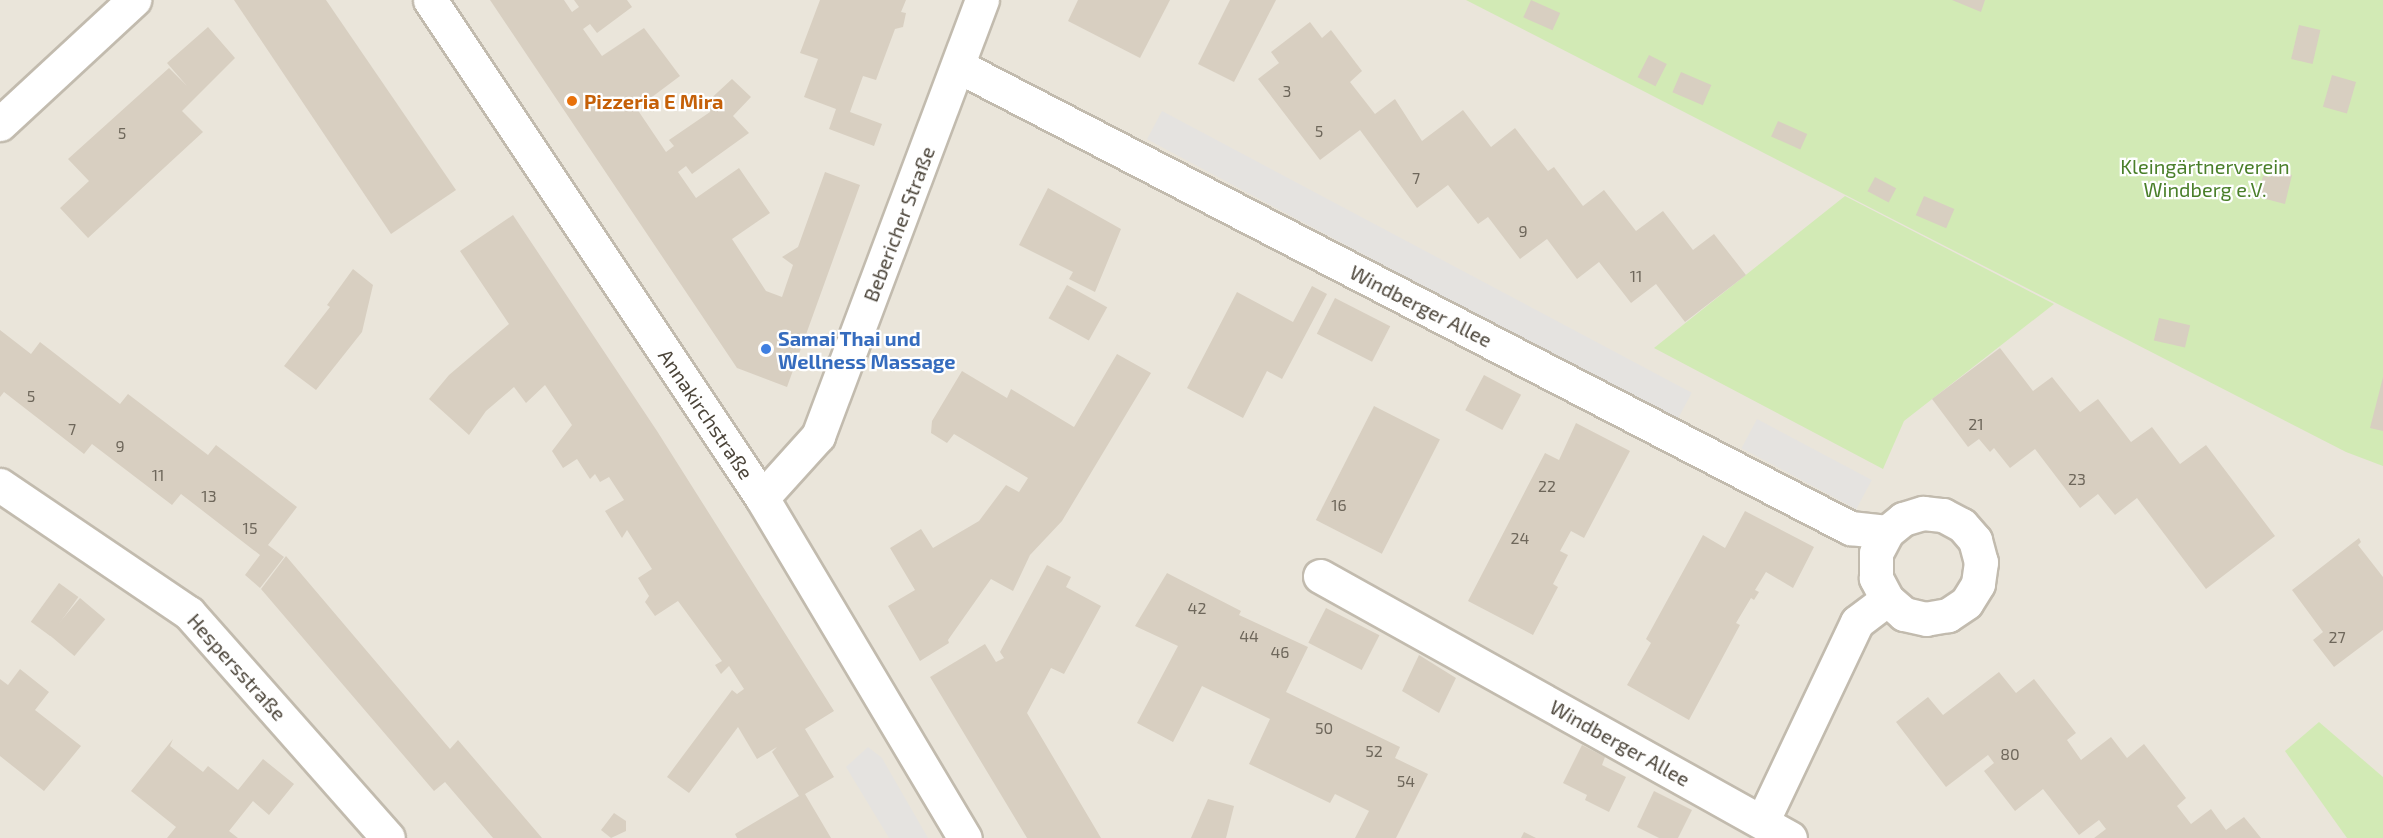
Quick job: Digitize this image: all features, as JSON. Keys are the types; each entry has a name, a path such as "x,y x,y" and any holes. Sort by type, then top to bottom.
{"street":[{"path":"0,124 134,0"},
{"name":"Annakirchstraße","path":"430,0 762,498 965,838"},
{"name":"Bebericher Straße","path":"762,498 818,436 982,0"},
{"name":"Windberger Allee","path":"958,66 1850,528 1887,532"},
{"name":"Hespersstraße","path":"0,485 189,613 388,838"},
{"path":"1943,515 1962,525 1975,540 1981,562 1978,584 1966,603 1948,615 1926,619 1904,614 1887,599 1876,578 1876,554 1887,532 1913,516 1943,515"},
{"name":"Windberger Allee","path":"1320,576 1763,820 1791,838"},
{"path":"1763,820 1857,622 1887,599"}],"shaded area":[{"path":"0,0 2383,0 2383,838 0,838"},
{"path":"1162,111 1692,393 1677,421 1147,139"},
{"path":"1757,419 1872,480 1856,509 1742,448"},
{"path":"868,747 882,758 928,838 889,838 846,767"}],"green space":[{"name":"Kleingärtnerverein Windberg e.V.","path":"1466,0 2383,0 2383,466 2346,452"},
{"path":"1845,196 2054,304 1904,421 1883,469 1654,348"},
{"path":"2319,722 2383,777 2383,838 2347,838 2285,751"}],"building":[{"path":"234,0 326,0 456,190 391,234"},
{"path":"490,0 564,0 572,12 579,7 574,0 627,0 632,7 597,33 590,24 583,29 602,56 644,28 680,76 644,103 640,98 633,103 666,152 674,146 669,140 710,112 705,104 732,79 751,97 733,116 749,133 692,174 686,166 678,172 696,198 739,168 770,213 732,239 766,291 782,297 793,265 782,257 798,247 825,172 860,185 787,387 737,368"},
{"path":"820,0 906,0 901,12 906,13 903,27 895,29 876,80 863,76 850,112 882,124 874,146 829,129 836,109 804,97 818,59 800,53"},
{"path":"1078,0 1170,0 1140,58 1068,21"},
{"path":"1230,0 1276,0 1234,82 1198,64"},
{"path":"1531,0 1560,13 1553,30 1523,17"},
{"path":"1952,0 1985,0 1981,12"},
{"path":"1310,22 1322,38 1331,30 1362,71 1350,82 1375,114 1395,99 1422,141 1463,110 1491,147 1515,128 1548,171 1554,167 1583,206 1604,190 1636,231 1663,211 1693,250 1714,234 1746,275 1685,322 1656,284 1631,303 1599,262 1577,279 1547,239 1520,259 1488,217 1478,224 1448,185 1417,208 1360,130 1320,160 1258,79 1279,63 1271,52"},
{"path":"2299,25 2320,30 2313,64 2291,59"},
{"path":"208,27 235,58 182,111 203,132 88,238 60,208 89,181 68,159 169,68 187,86 167,63"},
{"path":"1649,55 1667,64 1655,86 1638,77"},
{"path":"1681,72 1711,85 1703,105 1672,92"},
{"path":"2332,75 2356,82 2347,114 2323,107"},
{"path":"1778,121 1807,134 1800,150 1771,137"},
{"path":"2271,171 2292,175 2285,204 2258,197 2263,176 2269,177"},
{"path":"1875,177 1896,188 1889,202 1867,191"},
{"path":"1048,188 1121,229 1095,292 1069,279 1073,272 1019,245"},
{"path":"1924,196 1954,209 1946,228 1916,215"},
{"path":"513,215 657,431 834,711 805,729 834,777 805,794 831,838 737,838 735,834 799,796 772,752 777,747 757,759 738,727 689,793 667,777 732,690 737,694 744,689 729,666 721,674 715,665 722,661 678,601 655,616 645,602 649,596 638,578 652,569 627,530 622,538 605,511 624,500 609,477 600,482 595,474 590,479 577,459 563,468 552,451 572,425 545,385 526,403 514,387 486,411 469,435 429,399 449,375 509,324 460,251"},
{"path":"353,269 373,285 362,332 316,390 284,366 330,307 327,305"},
{"path":"1067,285 1107,307 1089,341 1049,318"},
{"path":"1312,286 1327,294 1282,379 1267,371 1243,418 1187,388 1237,292 1293,322"},
{"path":"1335,298 1390,326 1372,362 1317,334"},
{"path":"2159,318 2190,325 2185,348 2154,340"},
{"path":"0,330 31,354 40,342 120,404 128,394 208,455 216,445 297,507 268,545 284,557 260,588 245,575 260,555 181,494 172,505 92,444 84,454 4,392 0,397"},
{"path":"2000,348 2033,391 2052,377 2080,412 2098,399 2131,442 2152,427 2180,464 2206,445 2275,536 2206,589 2137,498 2115,515 2098,494 2080,508 2035,449 2010,468 1994,448 1990,452 1979,439 1968,447 1932,399"},
{"path":"1117,354 1151,373 1062,521 1030,555 1013,591 991,579 948,640 949,643 920,661 888,606 915,590 890,548 921,529 933,548 979,521 1006,485 1019,492 1028,478 954,434 947,443 931,433 932,421 962,371 1007,398 1011,389 1074,427"},
{"path":"1484,375 1521,395 1502,430 1465,410"},
{"path":"2383,377 2383,431 2370,428"},
{"path":"1374,406 1440,440 1382,554 1316,520"},
{"path":"1576,423 1630,451 1584,538 1571,531 1560,551 1568,555 1553,584 1558,587 1533,635 1468,601 1545,453 1559,460"},
{"path":"1745,511 1814,547 1793,588 1766,572 1755,590 1759,592 1754,600 1751,598 1736,623 1740,625 1689,720 1627,685 1651,643 1646,639 1703,535 1725,548"},
{"path":"2359,538 2361,542 2358,545 2383,577 2383,630 2334,667 2313,640 2323,632 2292,590"},
{"path":"286,556 450,749 458,740 542,838 493,838 445,782 434,791 261,589"},
{"path":"1047,565 1071,577 1066,587 1101,606 1064,674 1051,668 1027,713 1101,838 1027,838 930,677 985,644 996,662 1004,658 1000,652"},
{"path":"1167,573 1241,611 1239,615 1308,647 1286,692 1400,747 1395,758 1428,774 1396,838 1355,838 1369,811 1335,794 1330,803 1249,764 1270,719 1202,686 1173,742 1137,723 1178,646 1135,626"},
{"path":"59,583 78,597 50,636 31,622"},
{"path":"80,598 105,619 74,656 49,635"},
{"path":"1326,608 1379,635 1362,670 1308,643"},
{"path":"1419,655 1456,678 1439,713 1402,691"},
{"path":"20,669 49,692 35,710 81,746 44,791 0,756 0,679 8,685"},
{"path":"1999,672 2016,693 2034,679 2076,733 2067,740 2081,760 2111,737 2127,758 2144,744 2186,798 2177,806 2191,824 2211,809 2226,830 2244,817 2261,838 2094,838 2106,829 2099,820 2079,835 2043,789 2015,811 1984,771 1994,763 1988,755 1946,787 1896,722 1928,697 1943,715"},
{"path":"173,739 170,746 203,772 208,766 238,790 263,759 294,784 269,815 253,801 229,831 238,838 167,838 176,827 131,791"},
{"path":"1582,745 1605,757 1602,765 1626,777 1609,812 1585,800 1587,795 1563,783"},
{"path":"1654,791 1692,810 1678,838 1659,838 1637,827"},
{"path":"1208,799 1234,806 1226,838 1191,838"},
{"path":"614,813 626,821 626,831 611,838 601,830"},
{"path":"1524,832 1536,838 1521,838"}],"place":[{"name":"Pizzeria E Mira","path":"572,101"},
{"name":"Samai Thai und Wellness Massage","path":"766,349"}]}
